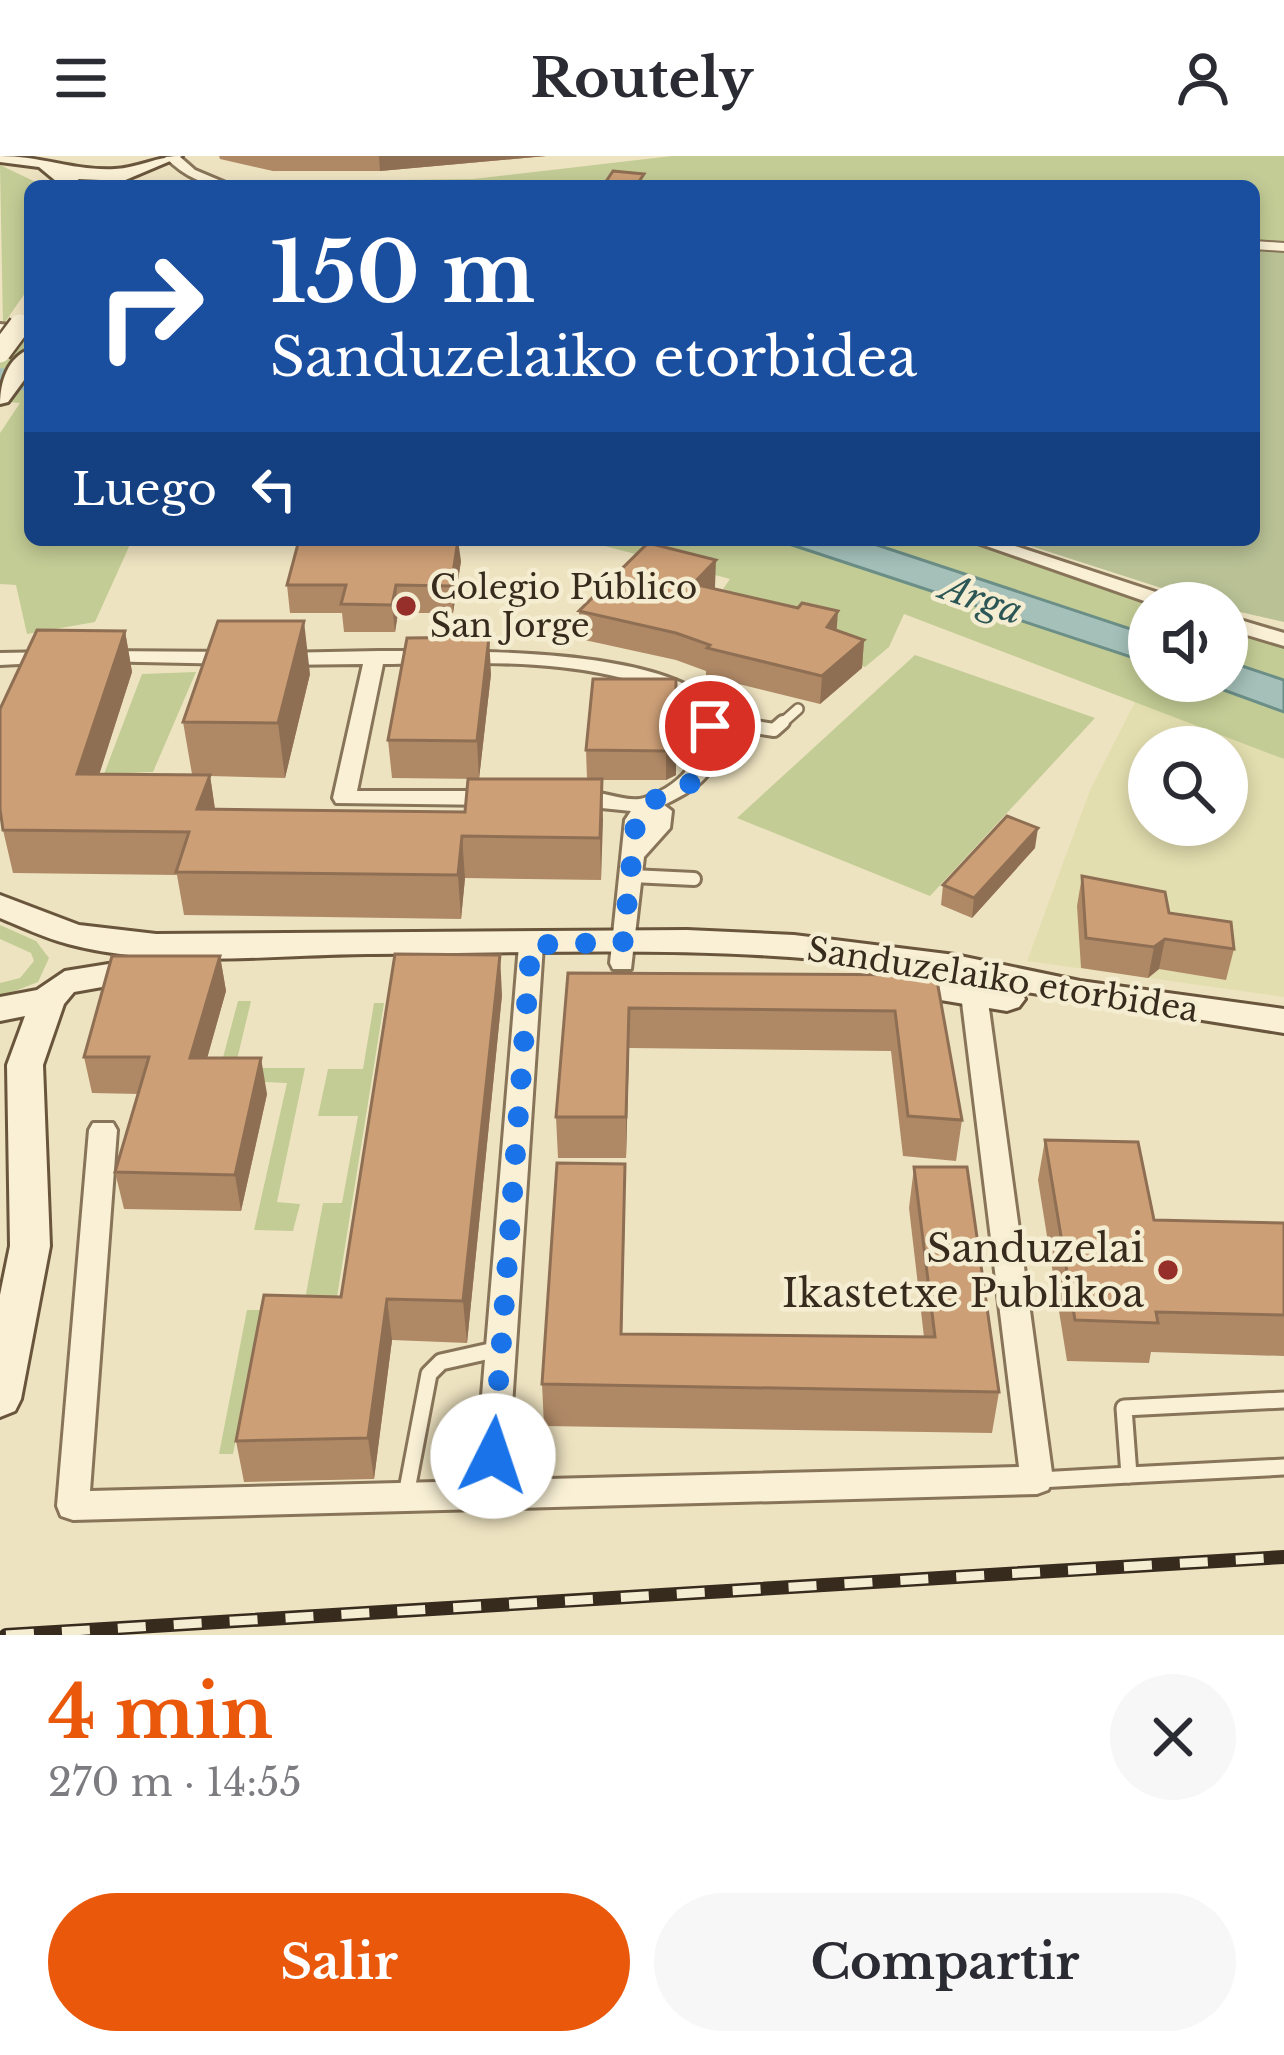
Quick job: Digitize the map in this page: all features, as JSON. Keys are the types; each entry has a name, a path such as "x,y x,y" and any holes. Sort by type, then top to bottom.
{"main road":[{"path":"0,156 115,180"},
{"path":"122,180 172,156"},
{"path":"0,352 20,325"},
{"path":"0,397 24,364"},
{"name":"Sanduzelaiko etorbidea","path":"0,906 74,935 156,945 531,955"},
{"path":"0,1399 30,1246 25,1065 56,990 77,955 74,935"},
{"name":"Sanduzelaiko etorbidea","path":"0,1010 136,968 794,946 1284,1022"},
{"name":"Sanduzelaiko etorbidea","path":"623,952 974,994 1284,1041"}],"street":[{"path":"172,156 190,173 209,180"},
{"path":"996,546 1128,589"},
{"path":"1248,629 1284,640"},
{"path":"0,658 566,664 640,679 705,707 707,761 700,776 645,806 551,798"},
{"path":"374,659 344,798 515,798"},
{"path":"623,952 634,829 645,806"},
{"path":"490,1492 531,955"},
{"path":"103,1130 73,1506 1037,1480 974,994"}],"lane":[{"path":"709,720 774,730 798,709"},
{"path":"634,864 694,879"},
{"path":"406,1496 429,1374 441,1363 500,1349"},
{"path":"1129,1475 1124,1408 1284,1400"},
{"path":"1037,1480 1284,1467"}],"shaded area":[{"path":"1135,702 1201,726 1128,726 1128,846 1248,846 1248,745 1284,759 1284,997 1027,961 1090,790"}],"green space":[{"path":"672,156 1284,156 1284,244 1260,242 1260,180 400,180 473,179"},
{"path":"0,165 31,180 24,180 24,295 3,325"},
{"path":"1260,248 1284,250 1284,622 1248,614 1248,582 1143,582 1031,546 1260,546"},
{"path":"24,331 24,369 5,377 24,378 24,546 129,546 95,622 27,634 16,585 0,584 0,433 20,403 0,401 0,339 16,341"},
{"path":"605,546 795,546 1128,656 1128,699 904,614 889,647 865,667 843,659 857,645 723,589 730,579"},
{"path":"880,546 981,546 1128,596 1128,628"},
{"path":"1248,636 1284,647 1284,680 1248,668"},
{"path":"915,655 1095,718 930,896 737,818"},
{"path":"196,672 153,772 104,774 142,674"},
{"path":"1248,699 1284,712 1284,759 1248,745 1248,726 1198,726 1135,702"},
{"path":"0,925 36,941 49,958 38,982 5,995 0,995 0,983 20,978 34,961 31,953 0,939"},
{"path":"238,1001 251,1001 235,1068 305,1068 277,1202 300,1204 293,1231 254,1230 287,1083 217,1080"},
{"path":"374,1003 384,1003 333,1322 259,1321 233,1454 219,1454 247,1310 303,1310 323,1203 342,1203 358,1116 318,1116 328,1069 363,1069"}],"water":[{"path":"795,546 880,546 1128,628 1128,656"},
{"path":"1248,668 1284,680 1284,712 1248,699"}],"building":[{"path":"613,171 644,174 640,180 607,180"},
{"path":"297,546 457,546 451,586 396,585 392,605 341,604 346,585 287,585"},
{"path":"645,546 660,546 716,560 693,584 798,608 802,603 838,611 827,627 864,640 822,676 707,648 710,645 676,633 579,611"},
{"path":"218,621 304,621 278,723 183,722"},
{"path":"37,630 125,631 77,774 210,775 197,809 465,812 468,779 602,779 600,838 462,836 458,875 176,872 189,832 3,830 0,709"},
{"path":"489,637 477,741 388,740 407,638"},
{"path":"593,679 676,679 676,746 666,751 586,750"},
{"path":"1007,816 1038,828 974,898 943,885"},
{"path":"1082,876 1165,892 1169,913 1231,922 1234,949 1165,939 1154,947 1086,938"},
{"path":"395,954 500,955 463,1301 387,1299 368,1438 236,1441 264,1295 341,1297"},
{"path":"112,956 220,956 190,1058 261,1058 235,1175 115,1172 149,1057 84,1057"},
{"path":"568,973 936,975 962,1120 908,1116 895,1011 629,1008 626,1117 556,1117"},
{"path":"1045,1140 1138,1142 1154,1220 1284,1223 1284,1315 1156,1312 1158,1323 1075,1320"},
{"path":"557,1163 625,1164 621,1334 935,1337 914,1167 967,1167 999,1392 542,1384"}],"waterway":[{"name":"Arga","path":"0,378 24,380"}],"railway":[{"path":"6,1635 1284,1557"}],"place":[{"name":"Colegio Público San Jorge","path":"406,606"},
{"name":"Sanduzelai Ikastetxe Publikoa","path":"1168,1270"}],"route":[{"path":"493,1456 531,945 623,942 636,820 645,806 700,776 706,767 710,726"}]}
